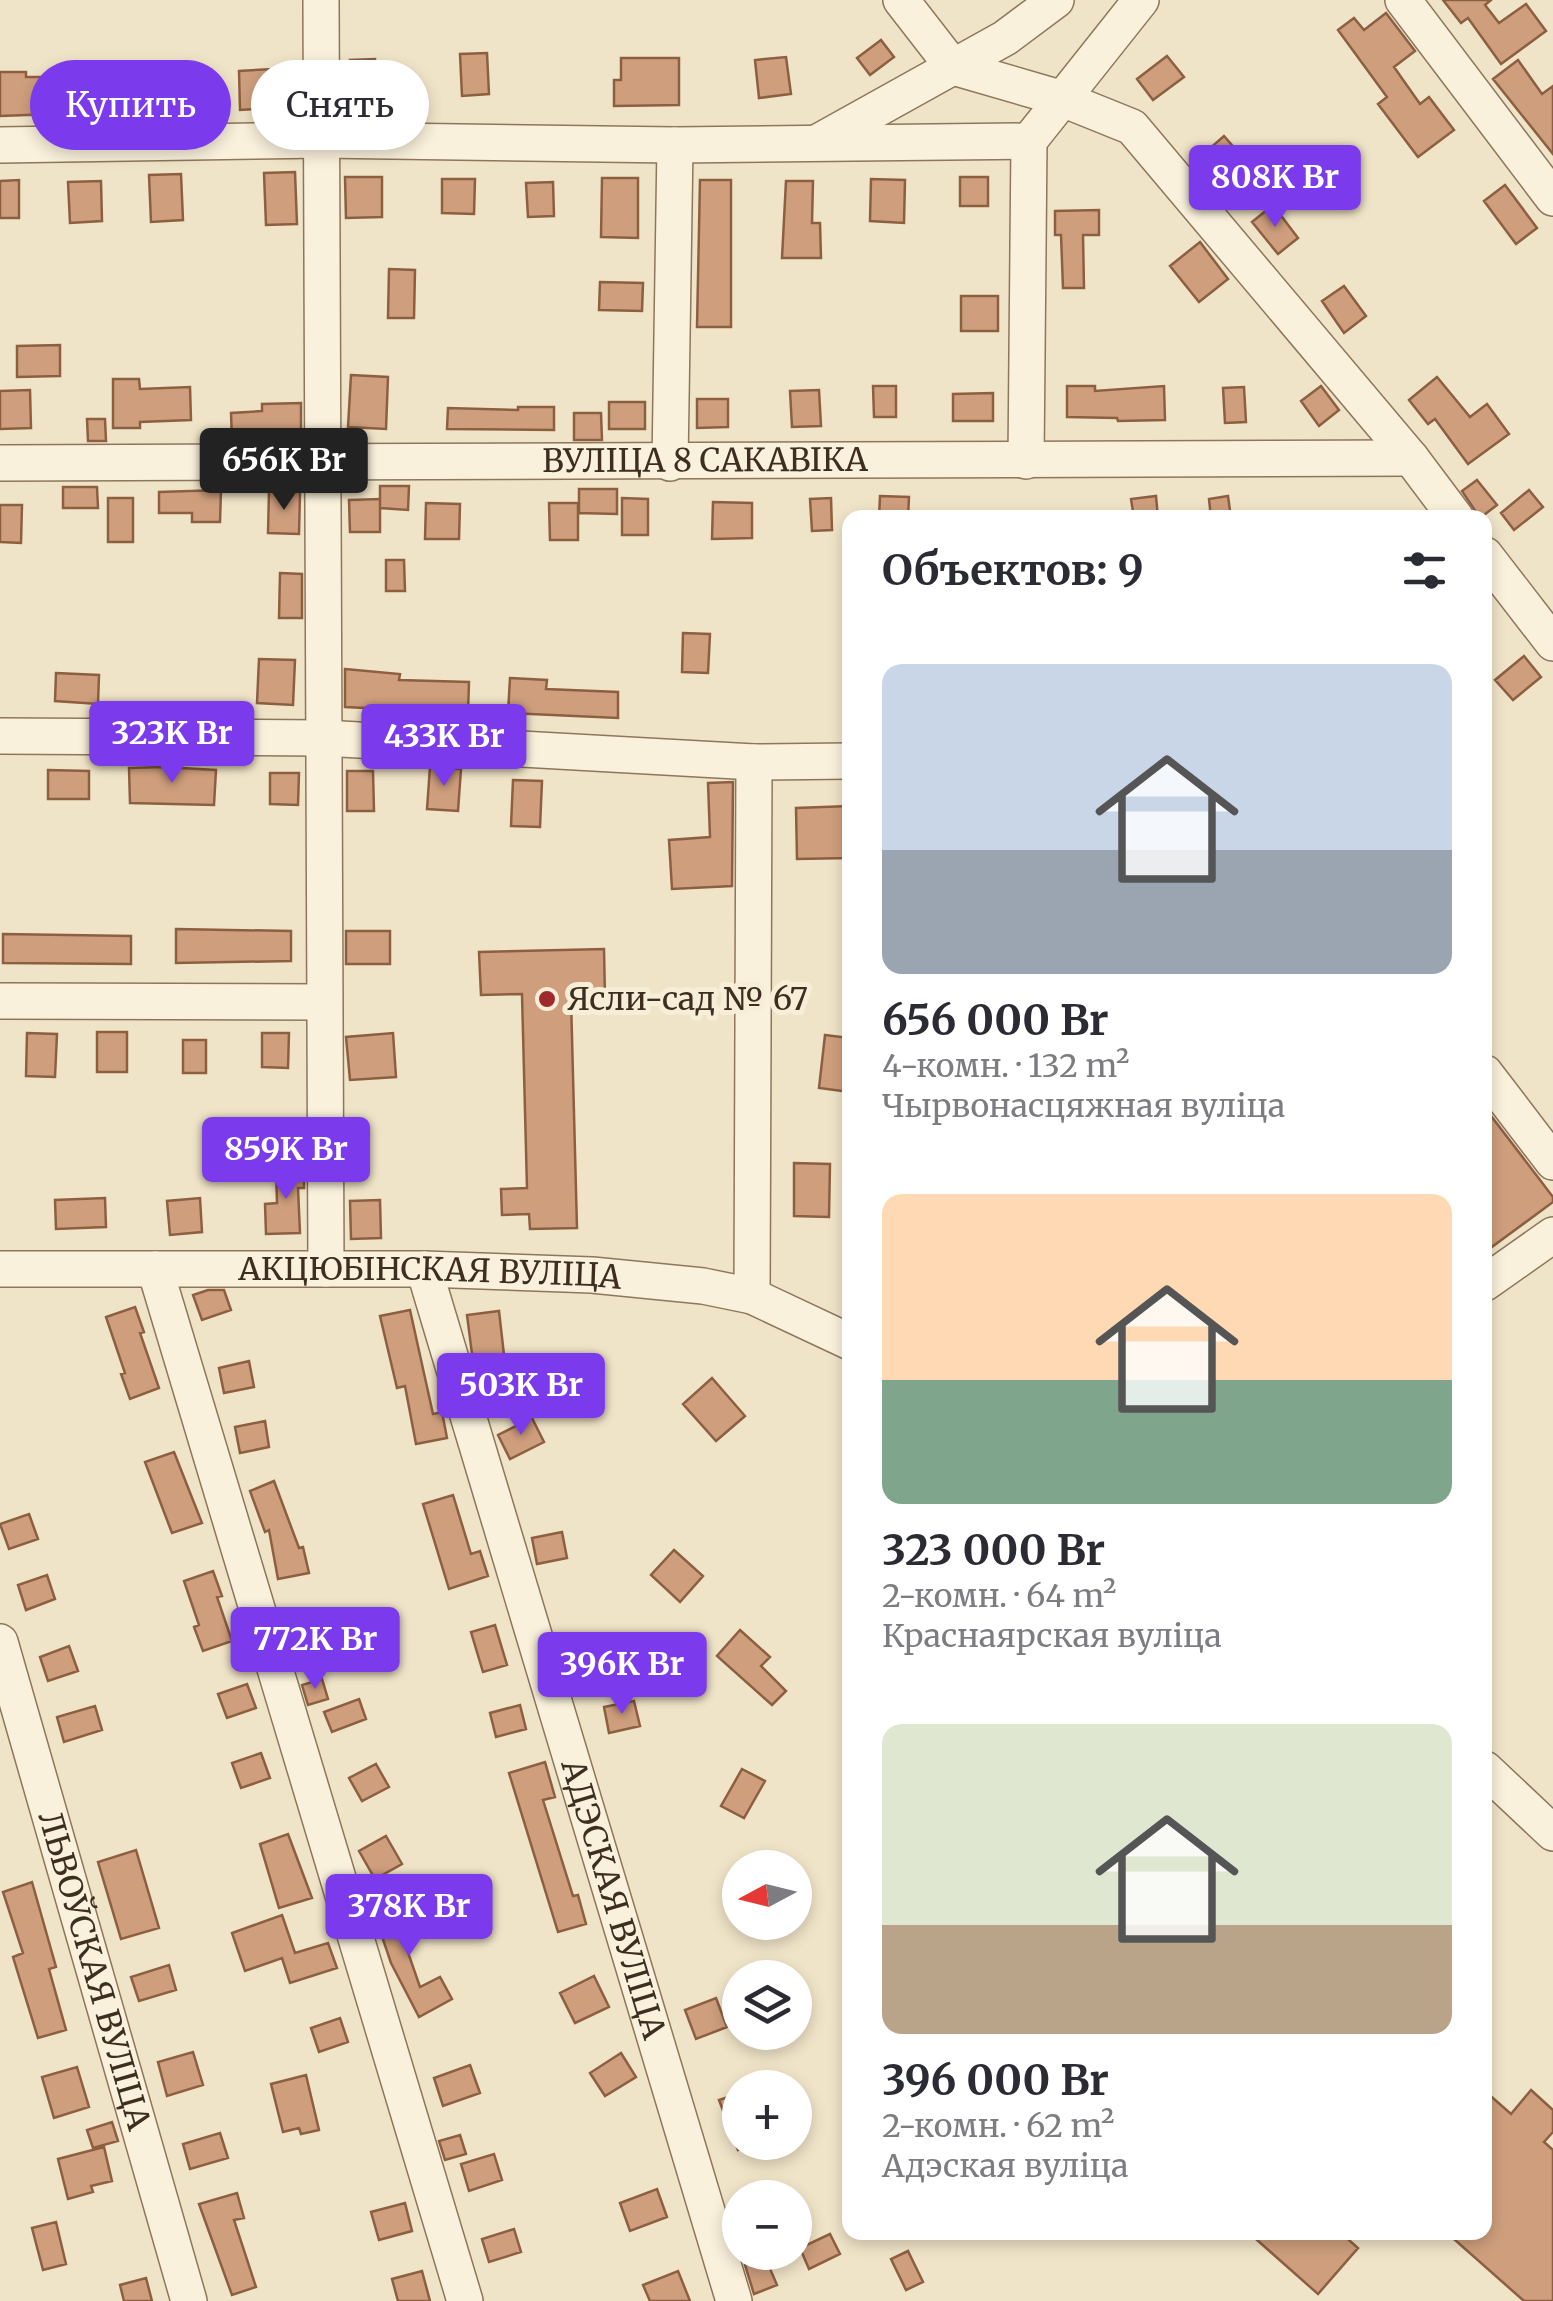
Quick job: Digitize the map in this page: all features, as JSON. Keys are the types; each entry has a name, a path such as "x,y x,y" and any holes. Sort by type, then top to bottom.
{"street":[{"path":"320,0 321,60"},
{"path":"901,0 953,67 1060,98 1132,127 1411,458 1450,510"},
{"path":"812,144 1005,38 1056,0"},
{"path":"1026,460 1029,141 1141,0"},
{"path":"1403,0 1553,198"},
{"path":"0,144 251,141"},
{"path":"429,142 675,146 1029,141"},
{"path":"670,463 675,146"},
{"path":"323,150 326,1269"},
{"name":"ВУЛІЦА 8 САКАВІКА","path":"0,463 1411,458"},
{"path":"1492,564 1553,643"},
{"path":"0,736 323,738 754,762 842,761"},
{"path":"752,1296 754,762"},
{"path":"0,1001 324,1002"},
{"path":"1492,1082 1553,1162"},
{"path":"1492,1277 1553,1235"},
{"path":"155,1269 465,2301"},
{"name":"АКЦЮБІНСКАЯ ВУЛІЦА","path":"0,1270 424,1269 592,1274 703,1286 752,1296 842,1338"},
{"name":"АДЭСКАЯ ВУЛІЦА","path":"424,1269 734,2301"},
{"name":"ЛЬВОЎСКАЯ ВУЛІЦА","path":"0,1642 189,2301"},
{"path":"1492,1776 1553,1833"}],"building":[{"path":"1443,0 1491,0 1485,5 1499,23 1526,4 1546,31 1501,64 1468,18 1461,23"},
{"path":"1386,13 1415,51 1394,67 1420,104 1429,97 1454,130 1418,157 1378,104 1387,97 1338,30 1354,18 1364,30"},
{"path":"881,40 894,57 870,75 857,58"},
{"path":"487,53 489,94 462,96 460,54"},
{"path":"1167,56 1184,77 1153,100 1137,79"},
{"path":"786,57 791,94 759,98 755,60"},
{"path":"621,58 679,58 679,105 614,106 614,80 621,80"},
{"path":"1518,60 1542,94 1553,86 1553,154 1493,79"},
{"path":"251,70 251,109 240,110 239,71"},
{"path":"0,72 26,72 26,77 30,77 30,115 0,116"},
{"path":"1224,136 1245,160 1215,187 1193,163"},
{"path":"295,172 297,224 266,225 264,173"},
{"path":"181,174 183,220 151,222 149,175"},
{"path":"345,177 382,177 382,217 346,218"},
{"path":"960,177 988,177 988,206 960,206"},
{"path":"602,178 638,178 638,238 601,237"},
{"path":"442,179 475,179 474,214 442,213"},
{"path":"871,179 905,180 904,223 870,221"},
{"path":"19,180 19,218 0,218 0,181"},
{"path":"700,180 731,180 731,327 697,327"},
{"path":"101,181 102,221 70,223 68,182"},
{"path":"786,181 813,181 812,223 820,223 821,258 782,258"},
{"path":"553,182 554,216 528,217 526,183"},
{"path":"1505,185 1537,228 1516,244 1484,201"},
{"path":"1273,205 1298,238 1278,254 1252,222"},
{"path":"1099,210 1099,235 1083,235 1084,288 1063,288 1061,235 1055,235 1055,211"},
{"path":"1200,242 1228,279 1199,302 1170,266"},
{"path":"389,269 415,270 414,318 388,318"},
{"path":"600,282 643,283 642,311 599,310"},
{"path":"1344,286 1366,316 1344,333 1322,301"},
{"path":"961,296 998,296 998,331 961,331"},
{"path":"60,345 60,376 17,377 17,346"},
{"path":"351,375 388,377 386,429 348,427"},
{"path":"1437,377 1470,417 1487,404 1509,434 1468,464 1435,419 1428,424 1409,400"},
{"path":"113,379 139,379 140,389 190,387 191,420 140,422 140,428 113,428"},
{"path":"873,386 896,386 896,417 874,417"},
{"path":"1067,386 1095,386 1095,391 1164,386 1165,420 1067,417"},
{"path":"1321,386 1339,410 1319,426 1301,401"},
{"path":"1244,387 1246,422 1225,423 1223,388"},
{"path":"30,390 31,428 0,429 0,391"},
{"path":"819,390 821,426 792,427 790,391"},
{"path":"993,393 993,421 953,421 953,394"},
{"path":"697,399 728,399 728,427 697,428"},
{"path":"609,402 645,402 645,429 609,429"},
{"path":"301,403 301,432 263,433 263,439 232,440 231,413 262,411 262,404"},
{"path":"554,407 554,430 447,429 448,408"},
{"path":"574,413 601,413 602,440 574,440"},
{"path":"87,419 105,419 106,441 88,441"},
{"path":"1477,480 1497,505 1490,510 1475,510 1462,491"},
{"path":"380,486 409,486 408,510 380,508"},
{"path":"63,487 97,487 98,508 63,508"},
{"path":"579,489 617,489 617,514 579,513"},
{"path":"221,490 220,522 192,522 192,513 159,513 159,492"},
{"path":"1529,490 1543,507 1514,530 1501,513"},
{"path":"269,491 300,492 299,534 268,533"},
{"path":"880,496 909,497 908,510 879,510"},
{"path":"1156,496 1157,510 1133,510 1131,499"},
{"path":"1228,496 1230,510 1210,510 1209,499"},
{"path":"108,498 133,498 133,542 108,542"},
{"path":"622,498 648,499 648,535 622,535"},
{"path":"831,498 832,530 812,531 810,499"},
{"path":"380,499 380,532 350,532 349,500"},
{"path":"713,502 752,503 752,538 712,539"},
{"path":"426,503 460,504 459,539 425,539"},
{"path":"549,503 578,503 578,540 550,540"},
{"path":"0,505 22,505 21,543 0,542"},
{"path":"386,560 404,560 405,591 386,591"},
{"path":"280,573 302,574 302,618 279,618"},
{"path":"683,633 710,634 708,673 682,672"},
{"path":"1524,656 1541,677 1513,700 1495,680"},
{"path":"259,659 295,660 293,705 257,703"},
{"path":"345,669 400,674 399,680 469,682 468,713 345,707"},
{"path":"56,673 99,675 98,704 55,701"},
{"path":"510,678 547,680 546,689 618,692 618,718 508,713"},
{"path":"430,767 461,769 458,811 427,809"},
{"path":"129,768 216,770 214,805 130,803"},
{"path":"48,770 89,771 89,799 48,799"},
{"path":"347,771 373,771 374,811 347,811"},
{"path":"270,773 299,773 298,805 270,804"},
{"path":"513,780 542,781 540,827 511,826"},
{"path":"733,782 732,886 672,889 669,840 710,837 708,783"},
{"path":"842,806 842,858 797,859 796,808"},
{"path":"176,929 291,931 291,961 176,963"},
{"path":"346,931 390,931 390,964 346,964"},
{"path":"3,934 131,936 131,964 3,963"},
{"path":"604,949 605,998 571,999 577,1228 530,1229 529,1214 502,1215 501,1189 527,1188 522,994 481,995 479,952"},
{"path":"97,1032 127,1032 127,1072 97,1072"},
{"path":"27,1033 57,1034 55,1077 26,1076"},
{"path":"262,1033 289,1033 288,1068 262,1067"},
{"path":"393,1033 396,1077 350,1080 346,1037"},
{"path":"825,1035 842,1037 842,1091 819,1088"},
{"path":"183,1040 206,1040 206,1073 183,1073"},
{"path":"1492,1117 1553,1197 1553,1202 1492,1247"},
{"path":"794,1163 830,1164 829,1217 794,1216"},
{"path":"276,1167 304,1167 304,1188 298,1188 300,1233 266,1234 265,1204 277,1203"},
{"path":"105,1198 106,1227 56,1229 55,1200"},
{"path":"200,1198 202,1232 170,1235 167,1201"},
{"path":"380,1200 381,1238 351,1239 350,1201"},
{"path":"224,1290 231,1310 202,1320 193,1295"},
{"path":"135,1307 159,1388 130,1399 106,1317"},
{"path":"410,1310 433,1414 442,1412 447,1438 416,1444 405,1386 397,1388 380,1316"},
{"path":"499,1311 504,1355 515,1379 487,1391 472,1354 467,1315"},
{"path":"249,1361 254,1387 224,1393 219,1368"},
{"path":"712,1378 745,1416 716,1441 683,1404"},
{"path":"532,1418 544,1442 510,1459 498,1435"},
{"path":"265,1421 269,1447 240,1453 235,1427"},
{"path":"174,1452 202,1523 172,1533 145,1462"},
{"path":"274,1481 299,1548 303,1547 309,1573 278,1579 269,1530 265,1532 250,1491"},
{"path":"453,1495 471,1554 480,1551 488,1576 449,1589 423,1504"},
{"path":"29,1514 38,1539 9,1549 0,1524"},
{"path":"562,1532 567,1558 537,1564 532,1538"},
{"path":"674,1550 703,1576 680,1602 651,1575"},
{"path":"213,1571 232,1641 203,1651 184,1581"},
{"path":"47,1575 55,1599 26,1610 18,1585"},
{"path":"495,1625 507,1665 483,1672 471,1632"},
{"path":"740,1630 770,1657 761,1666 786,1691 772,1705 717,1656"},
{"path":"333,1642 338,1668 308,1674 303,1648"},
{"path":"69,1646 78,1671 48,1681 40,1657"},
{"path":"322,1679 328,1699 308,1705 302,1685"},
{"path":"247,1684 256,1708 227,1718 218,1694"},
{"path":"359,1699 366,1719 332,1732 324,1712"},
{"path":"634,1701 640,1726 609,1733 604,1707"},
{"path":"520,1705 526,1729 496,1737 490,1713"},
{"path":"95,1706 102,1730 64,1742 57,1717"},
{"path":"261,1753 270,1778 241,1788 232,1763"},
{"path":"545,1762 555,1797 543,1800 573,1896 578,1895 586,1924 558,1932 509,1773"},
{"path":"376,1764 389,1787 362,1801 349,1778"},
{"path":"742,1769 765,1781 744,1818 721,1806"},
{"path":"288,1834 312,1898 279,1908 260,1844"},
{"path":"386,1836 402,1864 375,1879 359,1851"},
{"path":"136,1850 159,1928 121,1939 98,1862"},
{"path":"32,1882 56,1967 49,1969 66,2030 38,2038 13,1957 23,1953 3,1892"},
{"path":"411,1902 422,1930 403,1938 420,1987 440,1977 452,1999 419,2017 391,1963 375,1916"},
{"path":"282,1915 295,1953 328,1943 337,1968 290,1983 282,1958 245,1971 232,1933"},
{"path":"169,1965 176,1990 139,2001 131,1977"},
{"path":"594,1976 609,2007 575,2023 560,1993"},
{"path":"716,1998 722,2029 696,2039 685,2010"},
{"path":"340,2018 348,2042 319,2052 311,2028"},
{"path":"193,2052 203,2085 167,2096 158,2062"},
{"path":"621,2053 636,2077 605,2096 590,2073"},
{"path":"470,2065 480,2093 443,2106 434,2078"},
{"path":"77,2067 89,2107 54,2118 42,2077"},
{"path":"306,2075 319,2130 301,2134 299,2128 283,2132 271,2084"},
{"path":"1531,2090 1553,2110 1553,2132 1544,2142 1553,2150 1553,2301 1524,2301 1455,2240 1492,2240 1492,2097 1511,2114"},
{"path":"112,2122 118,2141 93,2148 87,2130"},
{"path":"220,2133 228,2158 190,2169 183,2144"},
{"path":"460,2135 466,2154 445,2160 439,2141"},
{"path":"104,2147 112,2181 91,2186 93,2192 68,2199 58,2159"},
{"path":"494,2154 502,2180 469,2191 461,2164"},
{"path":"657,2189 667,2217 630,2231 620,2203"},
{"path":"237,2193 244,2218 234,2220 256,2287 232,2295 199,2204"},
{"path":"405,2203 412,2231 379,2240 371,2212"},
{"path":"56,2222 66,2264 43,2270 32,2228"},
{"path":"514,2229 521,2252 489,2262 482,2239"},
{"path":"830,2234 840,2254 812,2268 812,2242"},
{"path":"1257,2240 1349,2240 1358,2248 1318,2294"},
{"path":"908,2251 923,2282 906,2290 891,2259"},
{"path":"747,2270 771,2270 777,2285 754,2294"},
{"path":"422,2271 430,2301 398,2301 392,2279"},
{"path":"678,2271 690,2301 650,2301 643,2285"},
{"path":"146,2278 152,2301 124,2301 120,2285"}],"place":[{"name":"Ясли-сад № 67","path":"547,999"}]}
